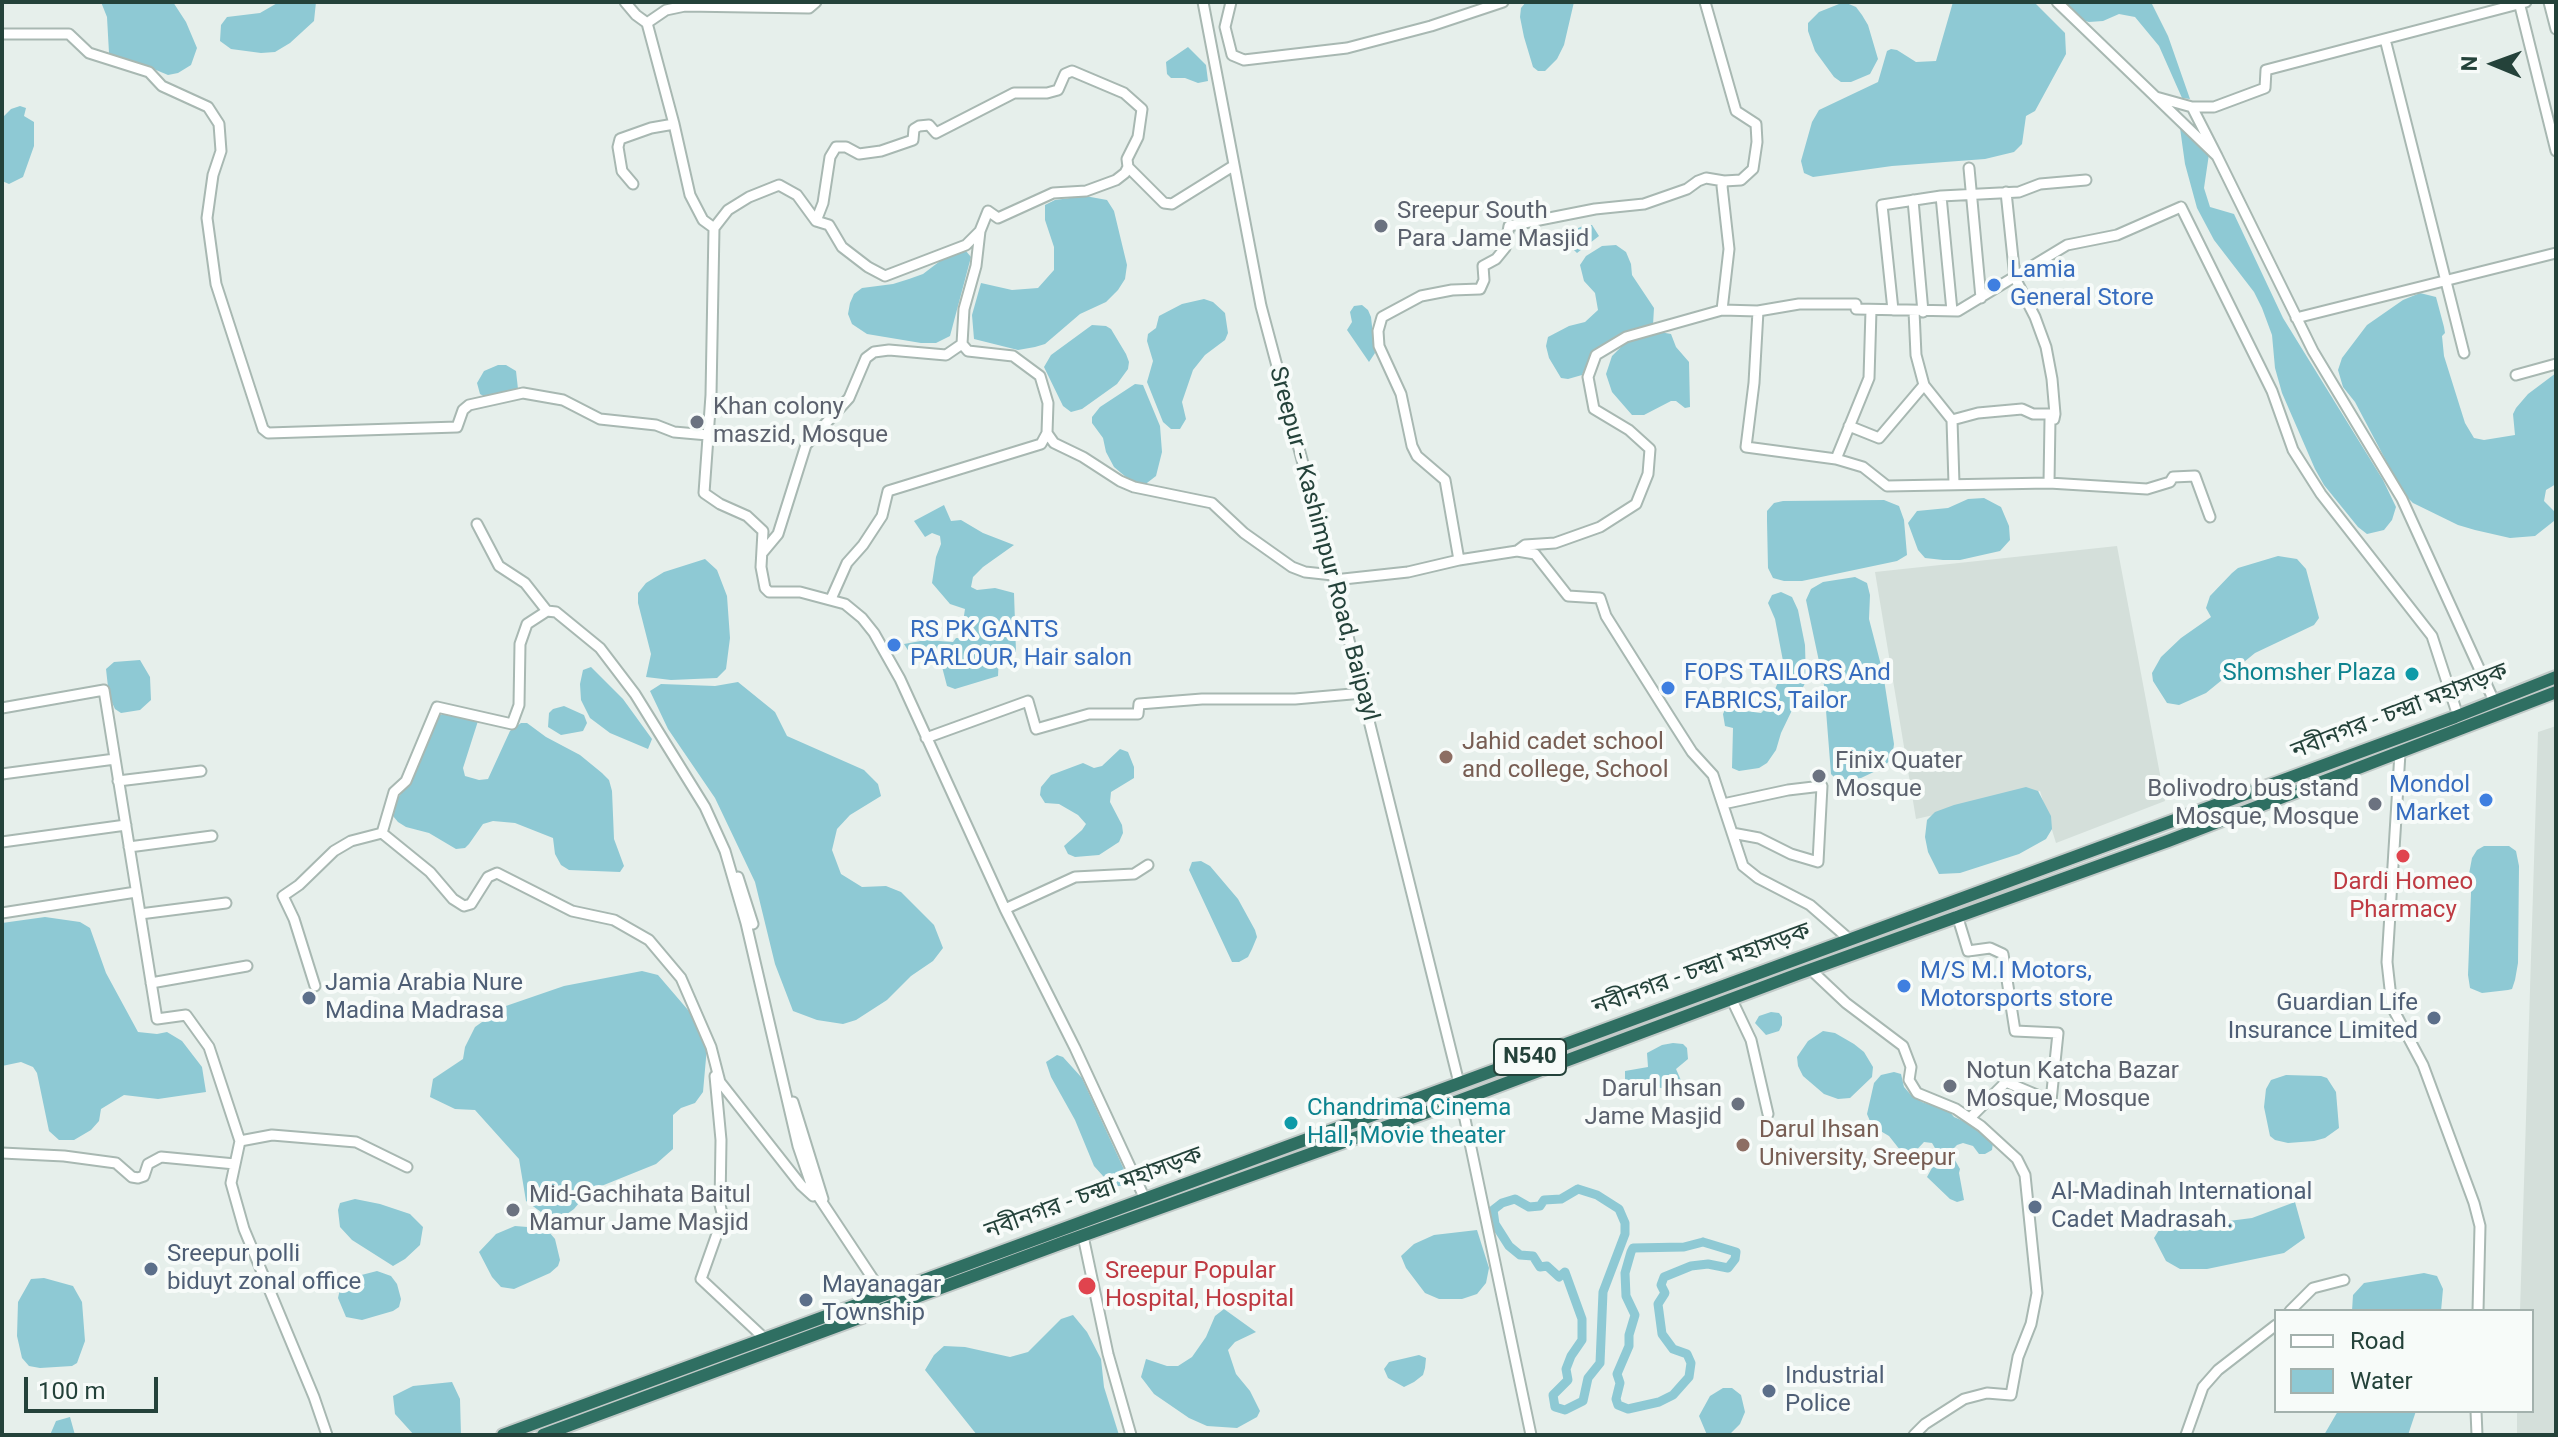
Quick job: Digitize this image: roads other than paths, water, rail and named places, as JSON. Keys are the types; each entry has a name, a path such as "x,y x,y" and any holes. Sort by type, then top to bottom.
{"highway":[{"name":"নবীনগর - চন্দ্রা মহাসড়ক","path":"503,1435 2458,716 2556,677"},
{"name":"নবীনগর - চন্দ্রা মহাসড়ক","path":"543,1435 1461,1100 1957,915 2168,841 2556,692"}],"street":[{"path":"625,2 647,23 690,195 703,220 714,228"},
{"path":"647,23 666,10 685,6 809,8 816,2"},
{"name":"Sreepur - Kashimpur Road, Baipayl","path":"1203,2 1261,306 1334,578 1459,1083"},
{"path":"1231,2 1225,27 1232,55 1244,60 1347,48 1431,26 1503,2"},
{"path":"1459,560 1445,480 1417,456 1412,446 1401,394 1379,346 1378,331 1382,317 1421,296 1480,289 1484,280 1483,266 1496,259 1505,248 1509,226 1518,222 1644,204 1667,198 1706,178 1741,180 1753,169 1756,124 1736,111 1705,2"},
{"path":"2057,2 2217,156"},
{"path":"2549,2 2556,29"},
{"path":"2156,97 2192,107 2214,107 2265,88 2266,70 2521,3 2556,151"},
{"path":"2,34 69,34 89,53 149,72 162,86 208,107 219,124 221,151 213,175 207,218 216,284 263,429 268,433 457,427 463,410 469,405 530,393 563,400 600,419 708,435"},
{"path":"2385,39 2464,353"},
{"path":"816,221 823,203 830,157 836,147 846,147 859,154 881,151 913,140 914,129 919,126 929,125 936,133 1014,93 1058,90 1065,74 1072,71 1124,93 1142,109 1138,137 1127,159 1128,167 1116,180 1086,191 1053,193 998,218 988,211 980,231 976,266 964,309 962,344 968,351 1013,356 1040,376 1048,403 1047,433 1041,444 888,491 882,516 847,563 831,599"},
{"path":"2192,107 2313,351 2402,499 2494,701"},
{"path":"633,184 622,171 620,139 674,124"},
{"path":"1128,167 1164,203 1172,204 1233,166"},
{"path":"1969,168 1981,298"},
{"path":"1893,310 1882,205 1941,196 2019,192 2040,184 2086,180"},
{"path":"1722,310 1729,249 1724,181"},
{"path":"980,231 966,245 885,276 842,247 829,225 816,221 797,195 779,185 749,197 728,210 714,228 704,493 747,516 763,531 761,567 765,588 769,592 800,592 845,604 874,633 900,679 1005,909 1075,1048 1145,1199"},
{"path":"2006,192 2015,278 2046,347 2055,414 2054,419 2050,419 2049,483"},
{"path":"1941,196 1952,311"},
{"path":"1913,200 1919,311 1916,355 1924,385 1952,420 1954,484"},
{"path":"1517,551 1525,545 1555,543 1600,527 1636,504 1648,474 1650,449 1629,430 1594,409 1588,377 1596,355 1626,337 1722,310 1758,311 1834,302 1856,304 1856,309 1958,311 2067,245 2117,235 2181,207 2272,391 2293,450 2321,494 2432,636 2458,716"},
{"path":"2296,318 2556,253"},
{"path":"1836,459 1869,378 1871,310"},
{"path":"1758,311 1746,447 1836,459 1863,467 1887,486 2049,483 2147,489 2170,482 2173,477 2195,476 2210,517"},
{"path":"763,552 778,534 806,445 849,398 866,358 874,352 889,350 946,355 962,344"},
{"path":"2516,375 2556,364"},
{"path":"1849,426 1879,438 1924,385"},
{"path":"1952,420 1978,413 2022,409 2033,414 2055,414"},
{"path":"1047,433 1054,443 1134,487 1212,503 1244,533 1292,567 1305,572 1334,578 1408,572 1517,551 1535,554 1568,596 1600,598 1606,616 1669,716 1692,752 1713,775 1743,866 1758,878 1810,905 1849,939"},
{"path":"477,524 499,566 525,583 547,611"},
{"path":"382,833 394,792 406,781 437,707 512,724 519,705 520,644 527,624 547,611 556,612 600,648 635,694 705,807 725,851 746,923 798,1146 812,1187 883,1294"},
{"path":"2,708 104,690 157,1019 186,1015 209,1047 240,1141 231,1183 244,1229 327,1435"},
{"path":"926,738 1028,701 1036,729 1089,714 1138,714 1139,704 1202,699 1295,699 1363,693"},
{"path":"2400,753 2387,962 2392,1007 2423,1065 2474,1203 2480,1226 2478,1309"},
{"path":"2,774 115,759"},
{"path":"118,781 201,771"},
{"path":"1723,804 1822,786 1818,862 1791,854 1759,838 1732,833"},
{"path":"2,842 126,825"},
{"path":"382,833 430,872 453,899 464,906 471,904 488,877 497,873 572,911 614,920 649,940 681,978 712,1051 720,1082 801,1185 824,1206"},
{"path":"315,986 294,919 283,896 334,851 351,841 382,833"},
{"path":"129,847 212,836"},
{"path":"1005,909 1075,877 1134,874 1148,865"},
{"path":"2,913 136,892"},
{"path":"140,914 226,903"},
{"path":"1957,915 1968,951 1990,948 2003,954 2015,1031 2058,1033 2051,1101 2006,1082 1970,1118"},
{"path":"151,983 247,966"},
{"path":"1810,969 1846,1003 1903,1046 1911,1067 1909,1080 1917,1093 1970,1118 2017,1159 2025,1175 2037,1293 2031,1324 2018,1357 2011,1395 1987,1393 1964,1399 1925,1424 1914,1435"},
{"path":"1731,998 1751,1040 1768,1114"},
{"path":"712,1051 721,1140 720,1205 723,1217 701,1279 763,1337"},
{"path":"1461,1100 1531,1435"},
{"path":"240,1141 272,1135 356,1142 407,1167"},
{"path":"2,1153 64,1156 116,1163 132,1177 138,1178 144,1176 148,1164 161,1157 235,1164"},
{"path":"1083,1236 1108,1354 1131,1435"},
{"path":"2292,1309 2313,1288 2344,1280"},
{"path":"2186,1435 2203,1387 2218,1370 2274,1327"},
{"path":"2476,1413 2477,1435"}],"water":[{"path":"101,2 173,2 197,48 191,65 168,75 109,53 107,17"},
{"path":"279,2 316,2 314,21 290,43 275,52 261,53 231,49 220,41 221,25 227,17 260,13"},
{"path":"1526,2 1574,2 1564,45 1557,59 1545,71 1533,67 1524,37 1520,17 1521,8"},
{"path":"1844,2 1856,7 1868,25 1878,59 1870,74 1851,82 1841,82 1834,77 1815,51 1808,31 1808,23 1819,12"},
{"path":"1953,2 2034,2 2065,33 2066,54 2035,111 2026,116 2022,144 2014,152 1985,159 1892,166 1813,177 1804,173 1801,161 1812,122 1819,110 1878,82 1887,51 1891,49 1916,62 1936,61"},
{"path":"2063,2 2151,2 2168,36 2190,99 2182,98 2159,46 2135,17 2119,14 2103,21 2089,22 2082,20"},
{"path":"1188,47 1206,65 1208,81 1198,83 1185,78 1171,78 1167,74 1166,62"},
{"path":"26,108 24,116 34,122 34,146 23,177 9,184 2,181 2,118 11,109"},
{"path":"2180,128 2209,154 2204,188 2210,207 2234,214 2283,318 2383,480 2396,507 2392,520 2384,530 2367,534 2358,527 2315,469 2282,393 2275,368 2272,335 2262,308 2254,292 2214,240 2197,208 2185,164"},
{"path":"1085,196 1107,200 1114,211 1127,265 1125,279 1118,290 1106,302 1080,314 1045,344 1018,350 974,339 972,315 981,283 1012,290 1038,288 1054,270 1054,247 1045,220 1045,205 1055,200"},
{"path":"1592,225 1599,236 1577,253 1570,246 1570,237 1576,229"},
{"path":"1616,245 1626,252 1632,275 1654,308 1653,325 1608,342 1593,353 1582,375 1561,378 1549,358 1546,346 1548,337 1585,322 1598,310 1595,293 1584,281 1580,265 1586,256 1602,246"},
{"path":"961,250 971,257 950,336 936,343 921,343 867,334 852,324 848,314 850,303 854,294 862,288 893,284 923,274 948,255"},
{"path":"2420,293 2436,297 2445,333 2442,336 2444,356 2465,423 2474,438 2484,440 2515,435 2513,414 2516,408 2528,394 2556,373 2556,484 2546,490 2544,501 2555,512 2554,521 2535,536 2510,538 2475,530 2413,503 2403,493 2355,402 2343,387 2338,370 2342,358 2367,325 2403,300"},
{"path":"1204,299 1213,302 1225,313 1228,333 1225,340 1205,355 1193,370 1182,402 1186,419 1180,429 1171,429 1163,422 1147,382 1153,361 1148,334 1156,328 1159,316 1182,304"},
{"path":"1362,305 1371,317 1375,353 1369,362 1347,330 1352,322 1350,312 1354,306"},
{"path":"1092,325 1111,329 1126,354 1128,369 1117,384 1082,409 1071,412 1063,406 1044,367 1051,355"},
{"path":"1660,332 1671,334 1676,347 1689,362 1690,407 1685,408 1671,401 1644,415 1632,415 1612,392 1606,374 1612,356 1626,342"},
{"path":"506,365 516,371 518,389 512,394 485,397 480,394 477,383 484,371"},
{"path":"1135,384 1143,385 1160,426 1162,452 1156,476 1143,486 1133,483 1114,467 1103,438 1092,423 1092,417 1100,407"},
{"path":"1984,498 2001,507 2009,526 2010,540 2000,551 1960,560 1925,558 1918,550 1908,523 1917,511 1948,508 1968,499"},
{"path":"1884,500 1899,506 1904,520 1907,555 1897,561 1802,581 1773,578 1768,568 1767,511 1774,503"},
{"path":"944,505 951,521 961,520 1014,545 983,567 973,577 971,587 1014,593 1016,652 999,656 998,676 955,689 947,686 941,663 933,657 911,655 904,644 926,640 953,642 956,638 969,635 962,629 965,609 950,604 932,583 940,536 932,533 925,537 914,521"},
{"path":"2278,556 2297,559 2306,569 2319,618 2314,625 2255,653 2206,693 2179,705 2167,703 2153,681 2152,673 2161,657 2211,617 2206,608 2210,596 2232,573 2238,568"},
{"path":"705,559 717,570 727,596 730,638 726,669 717,678 671,680 646,677 651,654 638,593 646,583 664,572"},
{"path":"1855,577 1867,583 1870,595 1869,619 1883,673 1894,744 1892,759 1880,769 1861,778 1837,780 1831,774 1824,685 1806,600 1811,589 1823,582"},
{"path":"1781,592 1792,597 1798,610 1805,645 1806,681 1776,750 1767,763 1759,768 1739,771 1732,768 1733,728 1725,726 1723,714 1727,705 1741,700 1746,711 1761,713 1768,706 1781,675 1783,661 1775,619 1768,603 1772,595"},
{"path":"140,660 150,677 151,700 140,710 121,713 115,709 109,696 106,669 114,662"},
{"path":"591,667 623,699 652,739 648,749 610,733 590,718 581,700 580,684 583,670"},
{"path":"738,682 775,712 787,736 864,770 878,784 881,796 850,815 837,829 832,850 841,874 862,887 886,886 901,892 934,925 943,948 933,961 911,976 887,1000 856,1020 843,1024 817,1020 793,1011 775,964 755,882 715,798 668,729 650,691 661,684 715,686"},
{"path":"564,706 584,715 587,723 583,731 561,735 548,727 549,713"},
{"path":"446,713 478,721 463,768 465,776 488,779 510,731 521,723 527,723 580,755 602,773 609,780 612,791 614,839 624,866 620,872 569,870 561,865 555,854 553,838 515,823 493,821 483,824 465,848 456,849 429,833 398,822 393,816 392,807 404,789 434,722"},
{"path":"1120,749 1128,752 1134,767 1134,778 1111,792 1110,802 1122,825 1119,842 1099,855 1075,857 1068,854 1064,846 1086,824 1078,815 1059,804 1045,803 1040,795 1041,787 1051,775 1083,763 1094,768 1102,766"},
{"path":"2026,787 2038,791 2051,816 2052,829 2046,839 2019,854 1960,873 1939,874 1928,852 1925,837 1927,820 1935,812"},
{"path":"2484,846 2509,846 2516,851 2519,866 2518,963 2512,989 2482,993 2470,988 2468,975 2469,874 2472,858"},
{"path":"1201,861 1210,866 1238,899 1255,930 1257,937 1248,957 1239,962 1232,962 1189,870 1192,862"},
{"path":"45,917 80,922 90,928 106,973 138,1032 167,1032 182,1041 202,1067 206,1092 158,1099 124,1095 101,1109 99,1121 74,1140 59,1140 49,1131 37,1073 33,1067 21,1062 2,1066 2,923"},
{"path":"642,971 658,975 694,1017 707,1047 703,1092 695,1103 673,1115 673,1149 656,1164 589,1191 574,1209 560,1219 545,1215 526,1201 519,1159 475,1110 455,1109 430,1097 433,1079 463,1059 475,1027 503,1007 564,986"},
{"path":"1779,1013 1782,1025 1779,1031 1766,1035 1755,1023 1759,1016"},
{"path":"1823,1031 1835,1033 1854,1044 1864,1052 1873,1067 1872,1077 1850,1098 1838,1099 1824,1094 1803,1076 1798,1066 1797,1057 1808,1041"},
{"path":"1673,1043 1683,1044 1687,1048 1688,1059 1676,1069 1683,1085 1681,1089 1625,1086 1625,1071 1648,1067 1647,1053"},
{"path":"1057,1055 1063,1057 1082,1078 1127,1176 1128,1181 1123,1186 1112,1186 1094,1166 1046,1062"},
{"path":"1901,1074 1904,1087 1911,1095 1949,1111 1993,1143 1992,1150 1985,1154 1979,1154 1973,1146 1963,1143 1952,1150 1960,1169 1964,1200 1957,1202 1950,1199 1927,1177 1939,1155 1932,1143 1924,1142 1910,1157 1904,1155 1889,1136 1872,1126 1867,1114 1874,1083 1881,1075"},
{"path":"2286,1075 2327,1078 2336,1092 2339,1128 2325,1138 2314,1141 2288,1143 2270,1136 2264,1107 2266,1089 2271,1080"},
{"path":"355,1199 410,1214 423,1227 420,1245 393,1266 352,1240 340,1227 338,1210 340,1203"},
{"path":"2295,1202 2305,1238 2284,1253 2207,1269 2180,1269 2166,1261 2154,1238 2159,1230 2252,1218"},
{"path":"515,1226 549,1232 555,1239 560,1260 550,1273 514,1289 501,1287 479,1252 496,1234"},
{"path":"1477,1230 1489,1268 1486,1283 1477,1294 1462,1299 1439,1299 1425,1293 1401,1256 1414,1244 1434,1235"},
{"path":"377,1271 391,1276 397,1284 401,1299 399,1307 362,1320 346,1317 338,1298 342,1280"},
{"path":"2424,1273 2437,1276 2443,1289 2441,1309 2352,1309 2353,1295 2364,1283"},
{"path":"44,1278 73,1286 82,1302 85,1341 77,1363 72,1366 40,1368 29,1366 22,1358 17,1336 18,1302 31,1279"},
{"path":"1224,1309 1256,1332 1235,1342 1228,1350 1236,1374 1250,1391 1260,1411 1257,1417 1237,1428 1207,1426 1189,1418 1154,1394 1141,1377 1146,1359 1178,1366 1192,1357 1206,1337 1215,1316"},
{"path":"1073,1315 1087,1332 1101,1359 1104,1387 1119,1435 977,1435 925,1370 944,1346 965,1347 1010,1357 1028,1352 1061,1319"},
{"path":"1419,1355 1426,1358 1425,1368 1423,1375 1414,1382 1404,1387 1388,1378 1384,1369 1389,1362"},
{"path":"452,1382 460,1399 461,1435 414,1435 395,1414 393,1396 413,1386"},
{"path":"1723,1388 1732,1388 1741,1395 1745,1412 1740,1424 1729,1435 1707,1435 1699,1416 1710,1396"},
{"path":"2337,1413 2415,1413 2408,1435 2324,1435"},
{"path":"70,1417 75,1435 50,1435 56,1421"}],"waterway":[{"path":"1578,1189 1597,1195 1619,1209 1625,1223 1625,1234 1603,1292 1600,1363 1588,1378 1583,1401 1565,1410 1555,1407 1553,1395 1568,1380 1566,1369 1582,1340 1582,1319 1565,1272 1559,1277 1547,1266 1540,1267 1533,1256 1520,1255 1509,1246 1495,1224 1493,1210 1515,1199 1529,1207 1540,1206 1544,1200 1561,1199 1578,1189"},
{"path":"1703,1242 1736,1252 1735,1259 1728,1268 1708,1264 1691,1266 1664,1277 1661,1285 1665,1293 1658,1304 1662,1334 1673,1349 1687,1354 1691,1363 1689,1377 1673,1395 1659,1402 1628,1409 1618,1405 1616,1399 1620,1383 1617,1374 1629,1346 1635,1315 1626,1296 1625,1273 1633,1248 1684,1247 1703,1242"}],"place":[{"name":"Sreepur South Para Jame Masjid","path":"1381,226"},
{"name":"Lamia General Store","path":"1994,285"},
{"name":"Khan colony maszid, Mosque","path":"697,422"},
{"name":"RS PK GANTS PARLOUR, Hair salon","path":"894,645"},
{"name":"Shomsher Plaza","path":"2412,674"},
{"name":"FOPS TAILORS And FABRICS, Tailor","path":"1668,688"},
{"name":"Jahid cadet school and college, School","path":"1446,757"},
{"name":"Finix Quater Mosque","path":"1819,776"},
{"name":"Mondol Market","path":"2486,800"},
{"name":"Bolivodro bus stand Mosque, Mosque","path":"2375,804"},
{"name":"Dardi Homeo Pharmacy","path":"2403,856"},
{"name":"M/S M.I Motors, Motorsports store","path":"1904,986"},
{"name":"Jamia Arabia Nure Madina Madrasa","path":"309,998"},
{"name":"Guardian Life Insurance Limited","path":"2434,1018"},
{"name":"Notun Katcha Bazar Mosque, Mosque","path":"1950,1086"},
{"name":"Darul Ihsan Jame Masjid","path":"1738,1104"},
{"name":"Chandrima Cinema Hall, Movie theater","path":"1291,1123"},
{"name":"Darul Ihsan University, Sreepur","path":"1743,1145"},
{"name":"Al-Madinah International Cadet Madrasah.","path":"2035,1207"},
{"name":"Mid-Gachihata Baitul Mamur Jame Masjid","path":"513,1210"},
{"name":"Sreepur polli biduyt zonal office","path":"151,1269"},
{"name":"Sreepur Popular Hospital, Hospital","path":"1087,1286"},
{"name":"Mayanagar Township","path":"806,1300"},
{"name":"Industrial Police","path":"1769,1391"}]}
